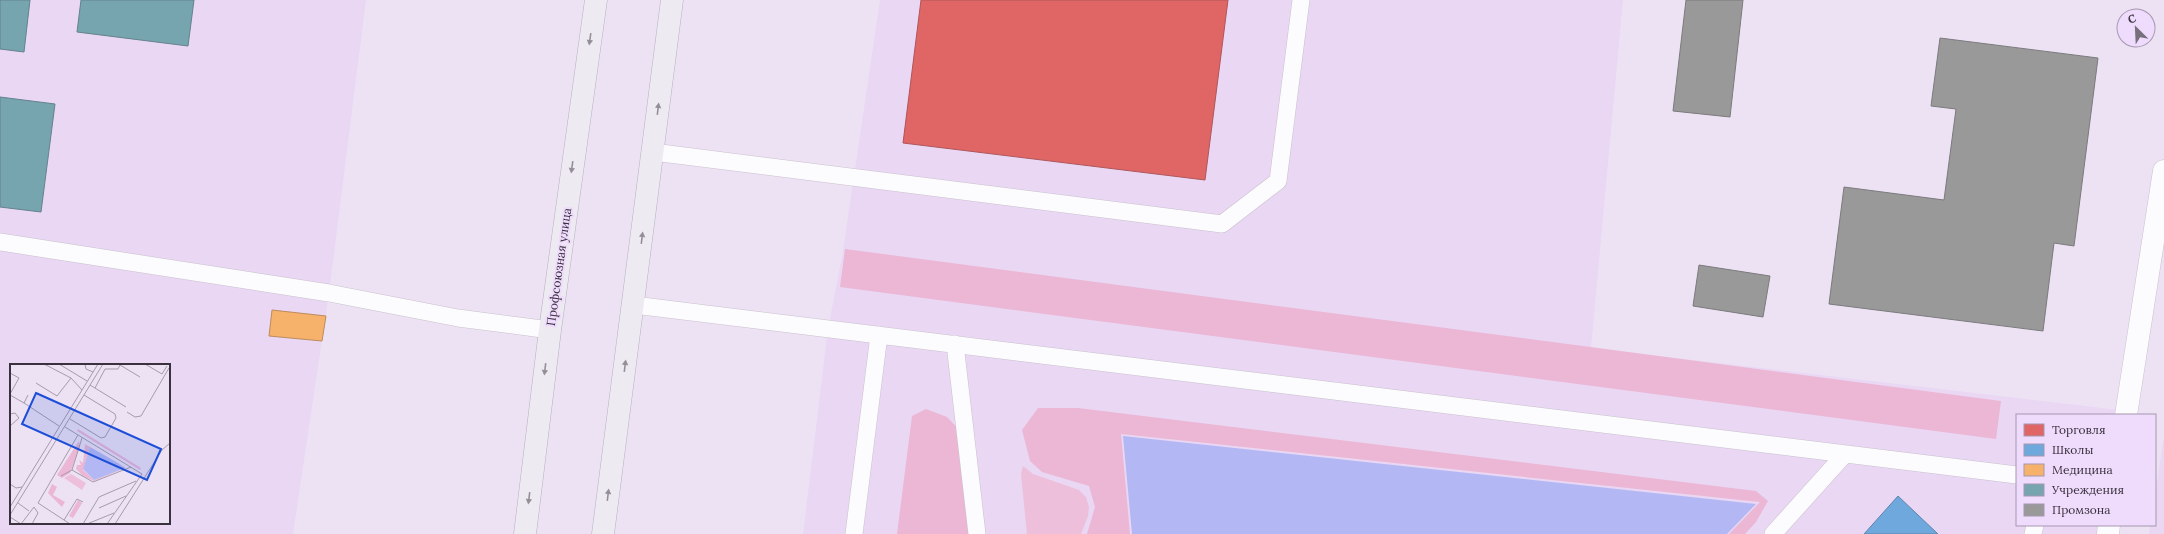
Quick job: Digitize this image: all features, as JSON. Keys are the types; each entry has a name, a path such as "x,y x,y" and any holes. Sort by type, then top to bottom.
{"main road":[{"name":"Профсоюзная улица","path":"525,534 550,330 596,0"},
{"path":"603,534 634,305 672,0"}],"street":[{"path":"2126,414 2164,171"}],"lane":[{"path":"653,152 1222,224 1278,181 1301,0"},
{"path":"0,242 329,293 458,318 550,330"},
{"path":"634,305 2016,475"},
{"path":"854,534 879,335"},
{"path":"955,344 977,534"},
{"path":"1773,534 1846,454"}],"shaded area":[{"path":"0,0 366,0 329,293 293,534 0,534"},
{"path":"880,0 1623,0 1591,348 2119,410 2118,414 2016,414 2016,526 2101,526 2100,534 803,534 828,329 843,251"},
{"path":"845,249 2001,401 1996,439 840,287"},
{"path":"1038,408 1078,408 1756,491 1768,501 1756,522 1745,534 1729,534 1760,502 1121,434 1130,534 1087,534 1095,507 1089,486 1042,472 1030,461 1022,430"},
{"path":"926,409 947,417 964,435 977,534 897,534 912,416"},
{"path":"2164,436 2164,534 2149,534 2150,526 2156,526 2156,488"},
{"path":"1023,466 1033,474 1079,490 1086,497 1089,507 1088,516 1081,534 1027,534 1021,474"}],"water":[{"path":"1123,436 1756,504 1727,534 1132,534"}],"building: Торговля":[{"path":"921,0 1228,0 1205,180 903,143"}],"building: Школы":[{"path":"1898,496 1938,534 1864,534"}],"building: Медицина":[{"path":"272,310 326,316 322,341 269,336"}],"building: Учреждения":[{"path":"0,0 30,0 24,52 0,49"},
{"path":"81,0 194,0 188,46 77,32"},
{"path":"0,97 55,104 41,212 0,207"}],"building: Промзона":[{"path":"1686,0 1743,0 1730,117 1673,111"},
{"path":"1940,38 2098,58 2074,246 2054,243 2043,331 1829,304 1844,187 1944,200 1956,109 1931,106"},
{"path":"1699,265 1770,276 1763,317 1693,306"}]}
